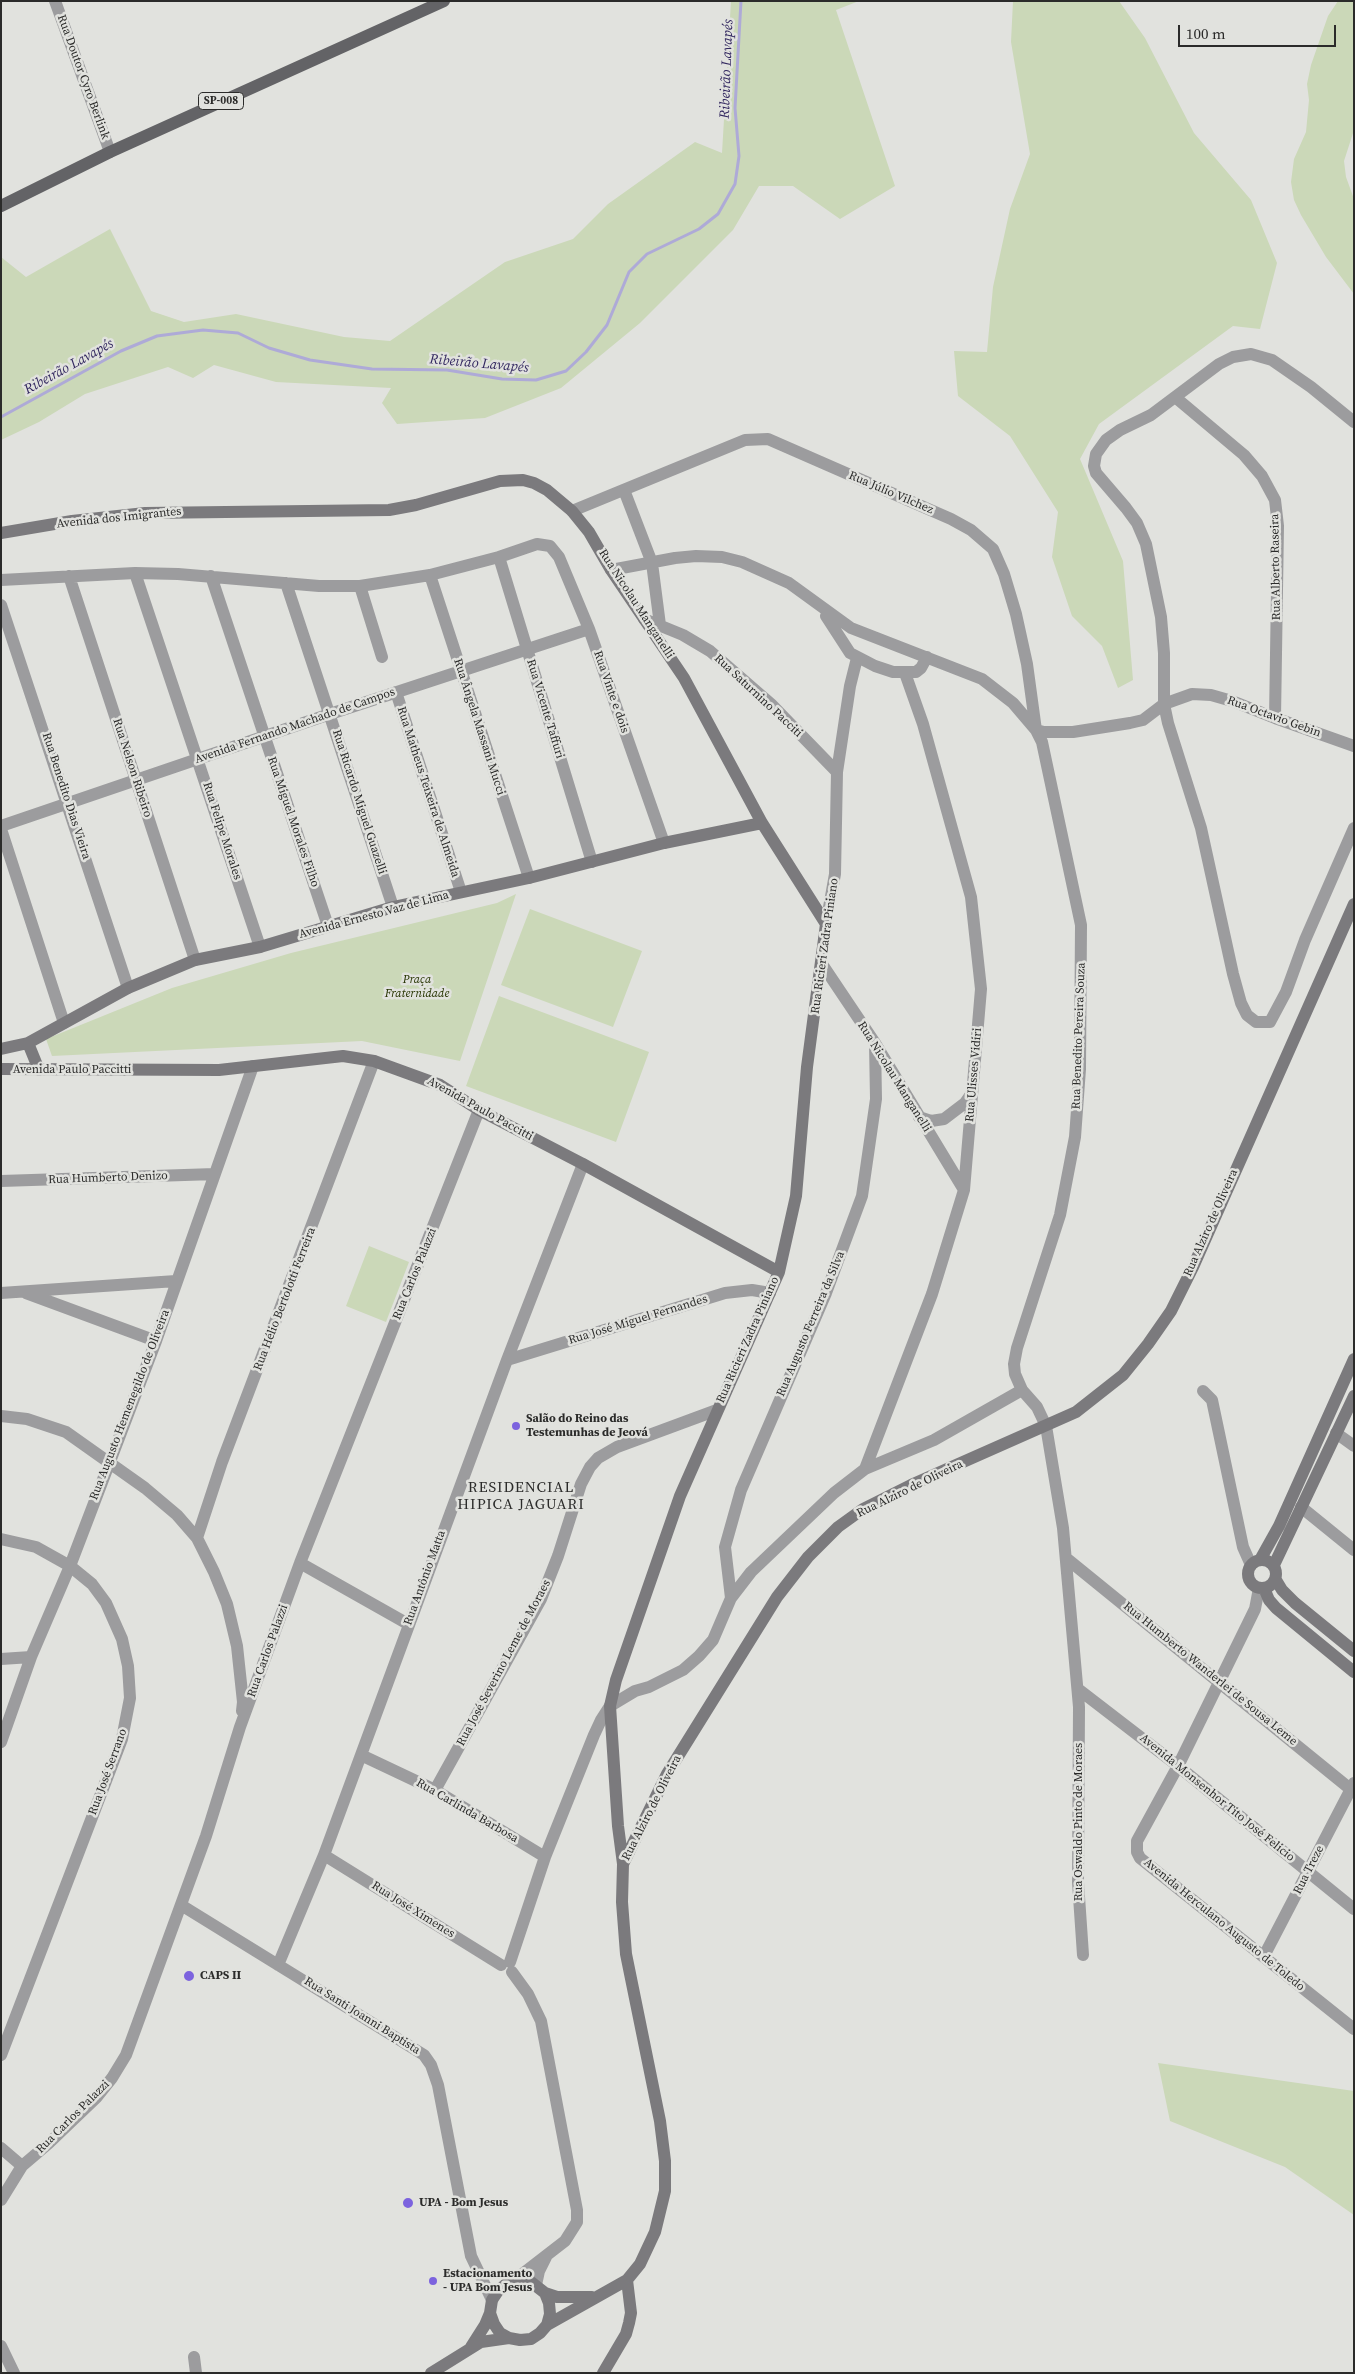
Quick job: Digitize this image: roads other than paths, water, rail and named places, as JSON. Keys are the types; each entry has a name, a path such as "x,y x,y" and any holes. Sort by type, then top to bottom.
{"main road":[{"name":"SP-008","path":"1,206 110,152 444,1"}],"street":[{"name":"Rua Doutor Cyro Berlink","path":"55,1 110,152"},
{"path":"1354,422 1311,387 1272,360 1252,354 1234,357 1219,364 1151,415 1120,430 1106,440 1096,454 1094,466 1096,473 1137,523 1146,544 1161,617 1164,653 1164,704 1176,751 1201,828 1241,1003 1247,1015 1256,1022 1270,1022 1286,992 1304,940 1354,828"},
{"name":"Rua Alberto Raseira","path":"1175,398 1244,455 1262,476 1274,500 1278,526 1276,718"},
{"name":"Rua Júlio Vilchez","path":"624,490 745,440 768,439 951,519 983,539 993,549 1000,564"},
{"name":"Rua Nicolau Manganelli","path":"327,512 389,510 416,505 486,485 511,480 534,483 547,490 572,511 589,532 611,570 684,678 762,823 826,924"},
{"path":"572,511 624,490 652,563 660,626"},
{"name":"Avenida dos Imigrantes","path":"1,533 72,521 145,513 327,512"},
{"name":"Rua Vinte e dois","path":"499,557 530,546 543,544 550,546 558,556 589,629 664,843"},
{"path":"611,570 696,556 722,557 742,562 789,583 820,608 850,628 928,656 982,679 1013,703 1036,730"},
{"path":"1,580 135,572 211,576 286,583 360,586 430,575 499,557"},
{"name":"Rua Vicente Taffuri","path":"499,557 592,862"},
{"name":"Rua Benedito Pereira Souza","path":"1000,564 1016,614 1027,664 1036,730 1042,742 1081,925 1080,1069 1075,1137 1060,1215 1016,1356 1015,1374 1022,1390 1038,1407 1046,1426 1063,1528 1066,1558"},
{"name":"Rua Felipe Morales","path":"135,572 260,947"},
{"name":"Rua Ângela Massani Mucci","path":"430,575 529,878"},
{"name":"Rua Nelson Ribeiro","path":"69,576 195,960"},
{"name":"Rua Miguel Morales Filho","path":"211,576 328,926"},
{"name":"Rua Ricardo Miguel Guazelli","path":"286,583 393,907"},
{"path":"360,586 382,657"},
{"name":"Rua Benedito Dias Vieira","path":"1,605 128,988"},
{"path":"820,608 835,628 846,648 857,658 892,672 905,673 920,668 928,656"},
{"name":"Rua Saturnino Pacciti","path":"644,619 683,635 710,651 784,717 837,772"},
{"path":"835,628 850,628"},
{"name":"Avenida Fernando Machado de Campos","path":"1,828 68,803 330,714 589,629"},
{"name":"Rua Ricieri Zadra Piniano","path":"623,1864 618,1826 610,1706 616,1680 680,1496 779,1272 796,1196 807,1067 826,924 835,874 837,772 850,686 857,658"},
{"name":"Rua Ulisses Vidiri","path":"865,1469 932,1294 964,1190 980,989 971,897 923,724 905,673"},
{"name":"Rua Matheus Teixeira de Almeida","path":"396,692 461,892"},
{"name":"Rua Octavio Gebin","path":"1036,730 1052,733 1073,732 1143,720 1164,704 1192,694 1211,695 1232,701 1354,746"},
{"name":"Avenida Ernesto Vaz de Lima","path":"2,1047 28,1043 128,988 195,960 260,947 393,907 529,878 664,843 762,823"},
{"path":"1,828 64,1023"},
{"name":"Rua Alziro de Oliveira","path":"431,2373 471,2346 481,2342 509,2338 531,2339 547,2325 627,2280 640,2264 655,2232 665,2191 665,2161 660,2120 626,1954 622,1902 623,1864 668,1774 777,1597 808,1557 838,1527 863,1509 911,1485 1076,1412 1122,1375 1170,1311 1193,1267 1354,904"},
{"name":"Rua Nicolau Manganelli","path":"822,964 875,1043 964,1190"},
{"path":"28,1043 39,1070"},
{"name":"Rua Augusto Ferreira da Silva","path":"731,1598 725,1548 741,1490 826,1293 862,1196 876,1099 875,1043"},
{"name":"Avenida Paulo Paccitti","path":"1,1070 219,1070 344,1056 374,1060 440,1085 480,1110 583,1164 779,1272"},
{"name":"Rua Hélio Bertolotti Ferreira","path":"197,1538 222,1462 374,1060"},
{"name":"Rua Augusto Hemenegildo de Oliveira","path":"1,1742 32,1657 70,1566 156,1341 252,1066"},
{"path":"919,1118 932,1121 944,1119 965,1104 973,1091"},
{"name":"Rua Carlos Palazzi","path":"1,2200 22,2166 83,2110 112,2078 126,2055 206,1836 240,1727 300,1563 480,1110"},
{"name":"Rua Antônio Matta","path":"278,1964 324,1855 506,1360 583,1164"},
{"name":"Rua Humberto Denizo","path":"1,1181 215,1174"},
{"path":"1,1293 176,1281"},
{"name":"Rua José Miguel Fernandes","path":"506,1360 725,1293 752,1290 770,1293"},
{"path":"21,1292 156,1341"},
{"path":"1276,1580 1268,1587 1261,1588 1254,1586 1248,1579 1248,1574 1279,1526 1354,1359"},
{"path":"492,2300 498,2291 547,2255 572,2232 577,2222 577,2210 541,2021 528,1994 508,1966 545,1857 594,1735 610,1706 635,1691 683,1670 699,1656 713,1640 731,1598 752,1572 819,1506 865,1469 934,1440 1022,1390"},
{"path":"1203,1391 1212,1400 1243,1548 1256,1562 1274,1565"},
{"path":"1354,1396 1274,1565 1276,1580 1282,1590 1295,1603 1354,1651"},
{"name":"Rua José Severino Leme de Moraes","path":"435,1790 540,1599 558,1556 581,1484 590,1467 598,1458 617,1447 717,1410"},
{"path":"1,1416 27,1419 66,1432 109,1461 176,1515 197,1538 227,1604 237,1646 243,1702 240,1727"},
{"path":"1336,1433 1354,1446"},
{"path":"1301,1507 1354,1550"},
{"name":"Rua José Serrano","path":"1,1539 36,1547 70,1566 92,1584 106,1603 122,1639 128,1666 130,1698 122,1739 1,2055"},
{"name":"Rua Humberto Wanderlei de Sousa Leme","path":"1066,1558 1353,1788"},
{"name":"Rua Oswaldo Pinto de Moraes","path":"1066,1558 1078,1689 1078,1882 1083,1955"},
{"path":"300,1563 408,1624"},
{"path":"1261,1588 1276,1608 1354,1672"},
{"name":"Avenida Herculano Augusto de Toledo","path":"1261,1588 1255,1609 1178,1766 1137,1841 1138,1855 1354,2029"},
{"path":"1,1659 32,1657"},
{"name":"Avenida Monsenhor Tito José Felicio","path":"1078,1689 1178,1766 1354,1908"},
{"name":"Rua Carlinda Barbosa","path":"361,1755 435,1790 545,1857"},
{"name":"Rua Treze","path":"1264,1956 1353,1788"},
{"name":"Rua José Ximenes","path":"324,1855 508,1966"},
{"name":"Rua Santi Joanni Baptista","path":"181,1905 424,2055 431,2065 449,2134 471,2256 492,2300"},
{"path":"1,2148 22,2166"},
{"path":"547,2255 539,2271 540,2289 549,2303 550,2314 547,2325"},
{"path":"481,2275 509,2283"},
{"path":"603,2373 626,2334 629,2323 631,2313 627,2280"},
{"name":"Rua Alziro de Oliveira","path":"509,2283 525,2281 557,2297 595,2297"},
{"name":"Rua Alziro de Oliveira","path":"471,2346 483,2329 490,2313 492,2300"},
{"path":"490,2313 494,2324 500,2332 509,2338"},
{"path":"1,2346 14,2373"},
{"path":"194,2357 196,2373"}],"waterway":[{"name":"Ribeirão Lavapés","path":"1,417 121,351 157,336 203,330 238,333 269,348 310,360 372,369 447,370 502,379 536,380 566,371 586,352 607,325 629,272 647,254 699,229 718,214 735,184 739,156 735,108 741,1"}],"place":[{"name":"Salão do Reino das Testemunhas de Jeová","path":"516,1426"},
{"name":"CAPS II","path":"189,1976"},
{"name":"UPA - Bom Jesus","path":"408,2203"},
{"name":"Estacionamento - UPA Bom Jesus","path":"433,2281"}],"district":[{"name":"RESIDENCIAL HIPICA JAGUARI","path":"521,1496"}],"park label":[{"name":"Praça Fraternidade","path":"417,987"}]}
